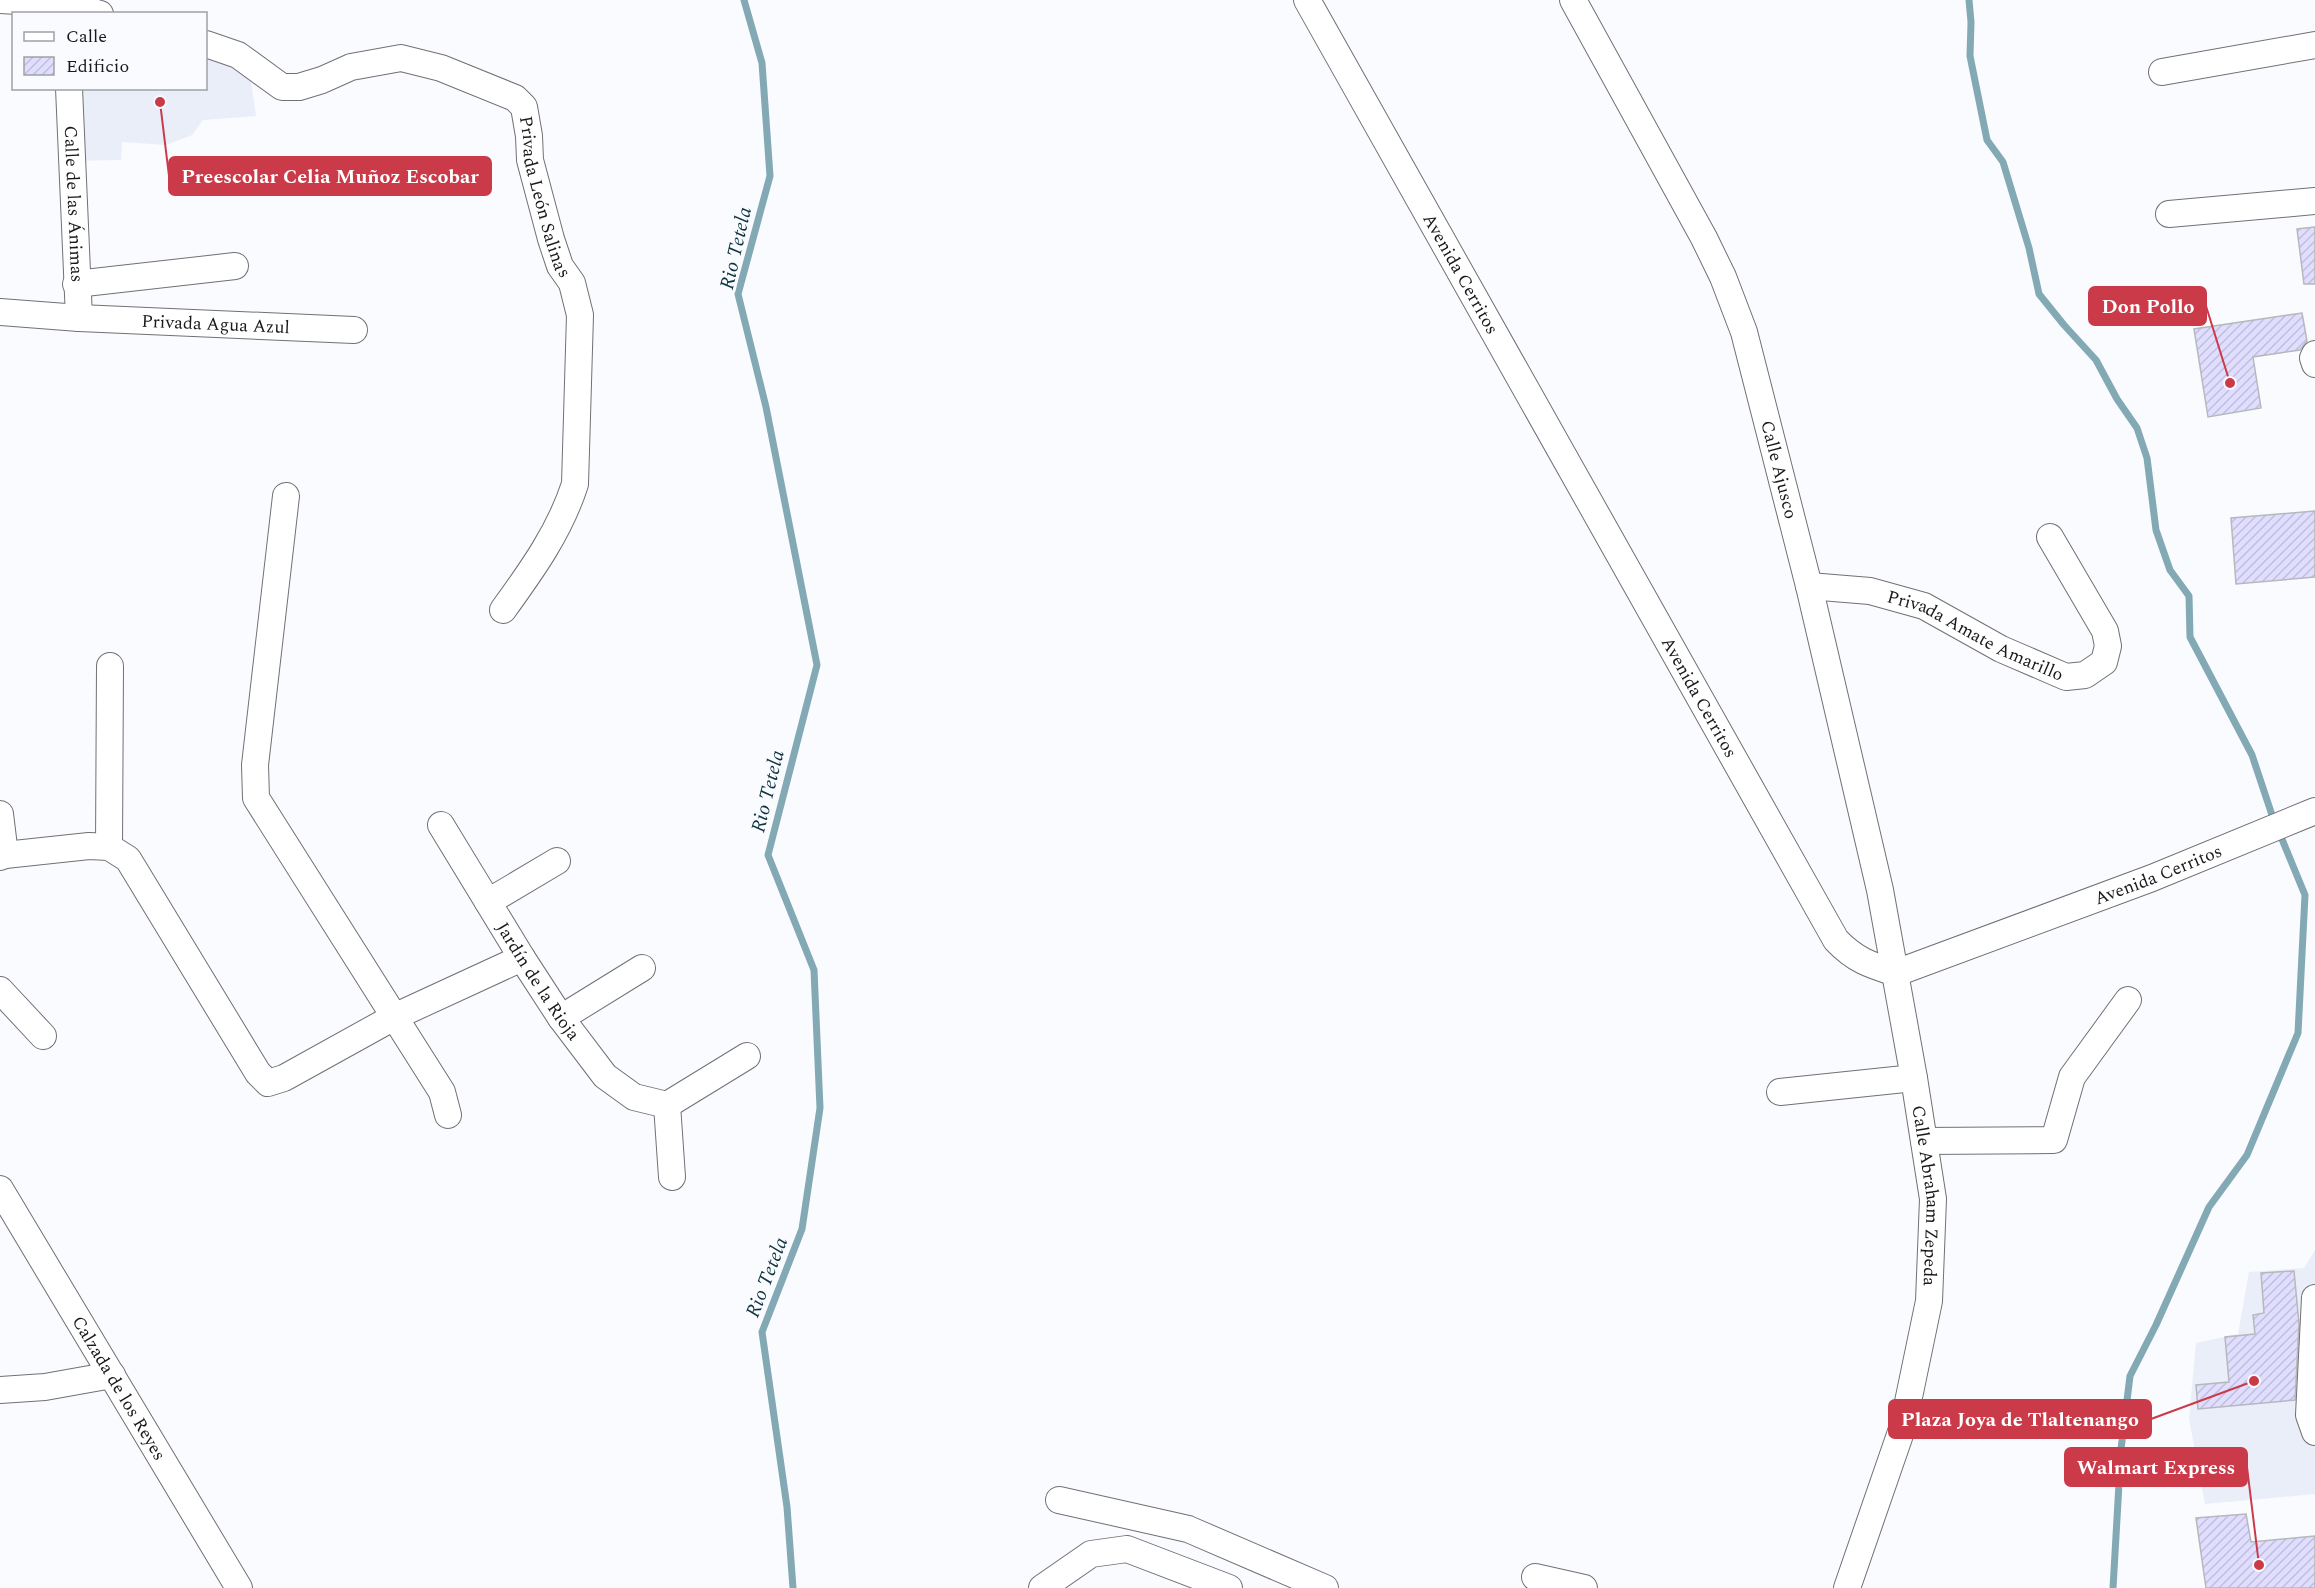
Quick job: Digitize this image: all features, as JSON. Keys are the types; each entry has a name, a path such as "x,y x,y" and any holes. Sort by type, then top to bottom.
{"street":[{"path":"0,0 66,6 92,12"},
{"name":"Avenida Cerritos","path":"1307,0 1836,940 1849,954 1862,962 1896,973 2152,878 2315,811"},
{"name":"Calle Ajusco","path":"1573,0 1704,238 1723,277 1744,332 1809,586 1880,890 1896,973"},
{"name":"Privada León Salinas","path":"207,44 238,55 282,87 299,87 351,67 401,58 451,73 515,98 524,107 530,160 554,248 560,266 572,283 580,315 575,484 567,508 548,545 503,610"},
{"path":"2162,72 2315,45"},
{"name":"Calle de las Ánimas","path":"69,90 79,318"},
{"path":"2169,214 2315,201"},
{"path":"76,284 235,266"},
{"name":"Privada Agua Azul","path":"0,312 79,318 354,330"},
{"path":"2315,354 2313,358 2315,364"},
{"path":"286,496 255,765 256,798 396,1016 442,1092 448,1114"},
{"name":"Privada Amate Amarillo","path":"1809,586 1870,591 1924,606 2001,650 2051,672 2066,677 2085,675 2104,662 2108,646 2105,631 2050,537"},
{"path":"109,847 110,666"},
{"path":"0,814 2,856 89,846 109,847 128,860 252,1063 268,1083 284,1078 396,1016 522,958"},
{"name":"Jardín de la Rioja","path":"441,825 561,1018 605,1076 634,1097 667,1105"},
{"path":"488,902 557,861"},
{"path":"561,1018 642,968"},
{"name":"Calle Abraham Zepeda","path":"1847,1588 1903,1426 1929,1301 1933,1199 1896,973"},
{"path":"0,990 43,1036"},
{"path":"1924,1141 2054,1140 2072,1077 2128,1000"},
{"path":"672,1177 667,1105 747,1056"},
{"path":"1780,1092 1914,1078"},
{"name":"Calzada de los Reyes","path":"4,1202 112,1375 240,1588"},
{"path":"2315,1298 2309,1415 2315,1432"},
{"path":"0,1390 45,1387 112,1375"},
{"path":"1059,1500 1188,1528 1324,1588"},
{"path":"1042,1588 1091,1554 1127,1549 1229,1588"},
{"path":"1535,1577 1584,1588"}],"shaded area":[{"path":"207,42 248,61 256,116 203,120 192,135 166,145 122,142 121,160 65,161 65,90 207,90"},
{"path":"2315,1250 2315,1494 2205,1504 2189,1419 2196,1343 2238,1334 2249,1272 2304,1268"}],"building":[{"path":"2315,227 2315,284 2304,284 2297,229"},
{"path":"2302,313 2307,341 2300,350 2253,357 2261,408 2208,417 2194,329"},
{"path":"2315,511 2315,577 2236,584 2231,518"},
{"path":"2294,1271 2299,1324 2295,1400 2198,1409 2196,1385 2229,1382 2225,1337 2255,1334 2253,1315 2264,1313 2261,1273"},
{"path":"2246,1514 2251,1542 2315,1536 2315,1588 2206,1588 2196,1518"}],"waterway":[{"name":"Rio Tetela","path":"744,0 762,63 770,176 738,294 766,407 817,665 768,855 814,970 820,1108 802,1229 762,1332 787,1507 793,1588"},
{"path":"1969,0 1970,56 1987,140 2003,162 2029,248 2039,294 2096,360 2117,399 2137,428 2147,458 2156,530 2170,570 2189,596 2190,637 2252,755 2272,815 2305,895 2298,1033 2247,1155 2209,1207 2156,1325 2130,1376 2121,1449 2113,1588"}],"place":[{"name":"Preescolar Celia Muñoz Escobar","path":"160,102"},
{"name":"Don Pollo","path":"2230,383"},
{"name":"Plaza Joya de Tlaltenango","path":"2254,1381"},
{"name":"Walmart Express","path":"2259,1565"}]}
